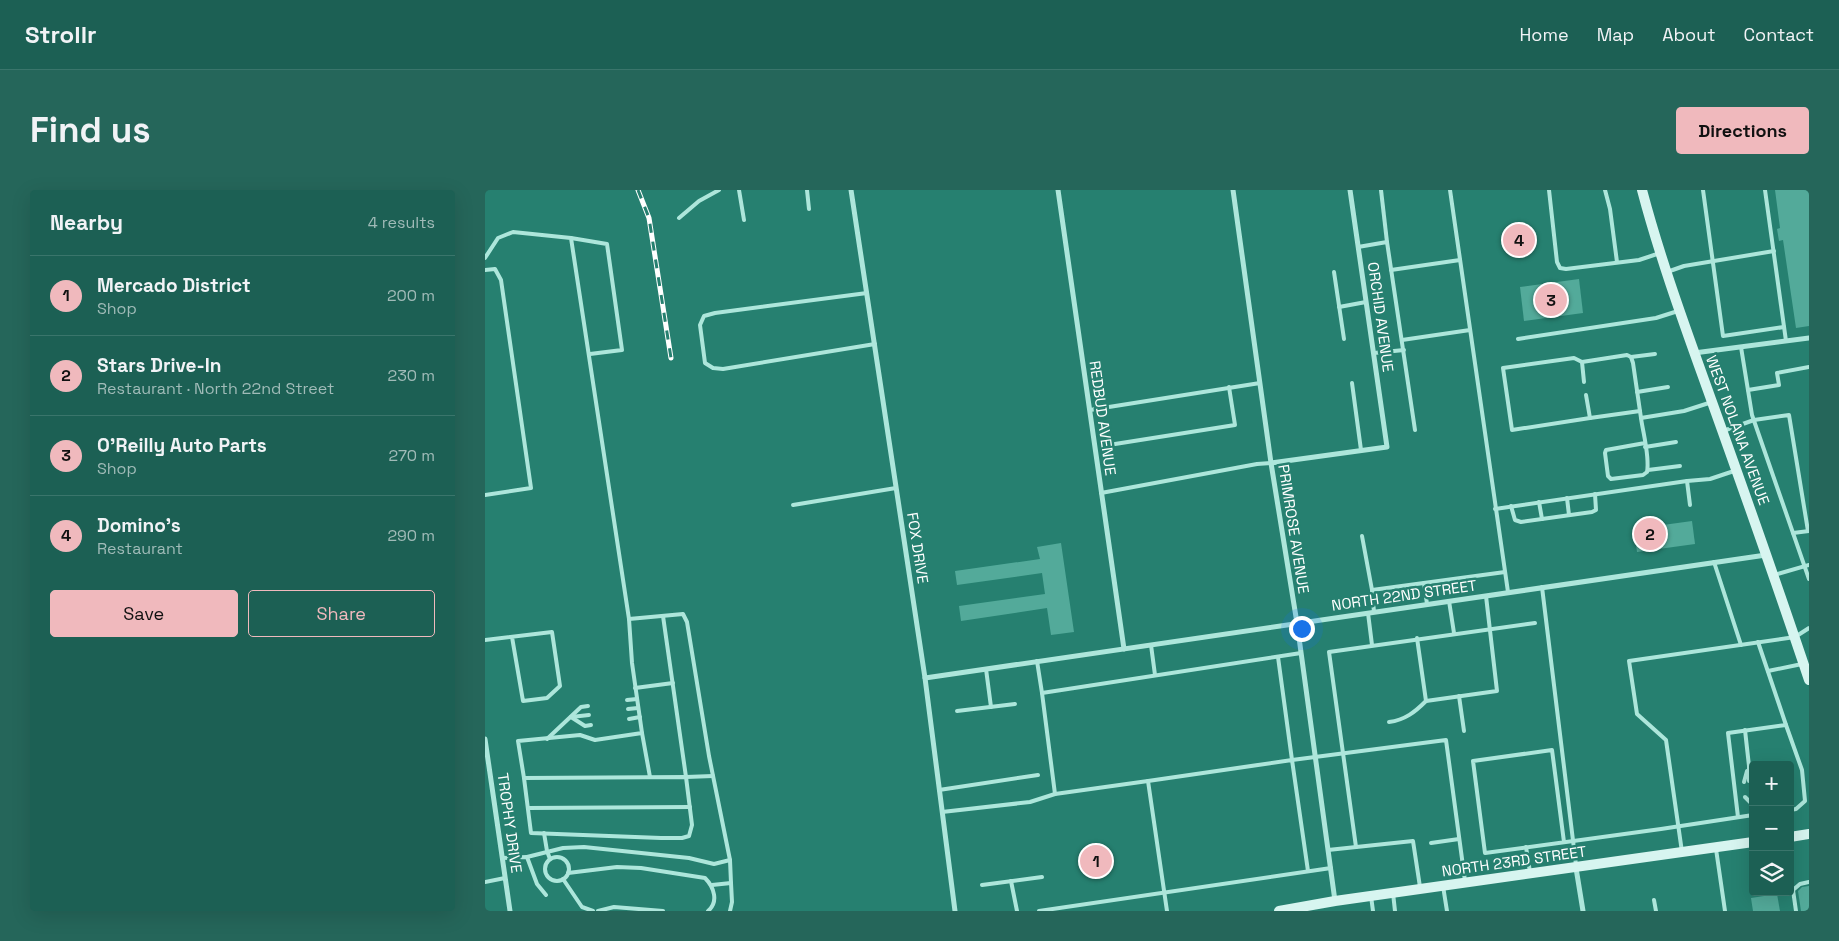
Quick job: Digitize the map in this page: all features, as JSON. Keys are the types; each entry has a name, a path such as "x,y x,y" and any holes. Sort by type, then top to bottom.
{"main road":[{"name":"WEST NOLANA AVENUE","path":"1642,190 1660,252 1694,353 1767,554 1809,680"},
{"path":"1794,836 1809,834"},
{"name":"NORTH 23RD STREET","path":"1279,911 1335,901 1749,843"}],"street":[{"name":"FOX DRIVE","path":"851,190 925,678 955,911"},
{"name":"REDBUD AVENUE","path":"1058,190 1124,649"},
{"name":"PRIMROSE AVENUE","path":"1233,190 1271,463 1297,623 1335,901"},
{"name":"ORCHID AVENUE","path":"1350,190 1387,447 1361,450"},
{"path":"1694,353 1809,338"},
{"path":"1271,463 1361,450"},
{"name":"NORTH 22ND STREET","path":"925,678 1767,554"},
{"name":"TROPHY DRIVE","path":"485,740 511,911"},
{"path":"1576,868 1583,911"}],"lane":[{"path":"679,218 699,201 719,190"},
{"path":"739,190 744,220"},
{"path":"807,190 809,209"},
{"path":"1381,190 1415,430"},
{"path":"1450,190 1507,592"},
{"path":"1549,190 1557,262 1561,268 1566,269 1639,260 1660,252"},
{"path":"1605,190 1610,209 1617,262"},
{"path":"1703,190 1723,336 1784,327"},
{"path":"1765,190 1786,341"},
{"path":"485,258 498,238 513,232 607,244 622,350 590,354"},
{"path":"571,238 629,619 639,717 650,777"},
{"path":"1358,247 1387,242"},
{"path":"1667,272 1684,266 1774,251"},
{"path":"1391,270 1460,260"},
{"path":"485,270 495,269 501,280 531,488 485,494"},
{"path":"1334,272 1344,339"},
{"path":"867,293 704,316 700,325 705,363 713,368 723,369 875,344"},
{"path":"1339,306 1366,302"},
{"path":"1518,340 1656,318 1680,310"},
{"path":"1402,340 1470,330"},
{"path":"1741,347 1754,420 1793,533 1807,566 1809,579"},
{"path":"1374,353 1403,350"},
{"path":"1640,411 1512,430 1503,368 1574,358 1582,362 1627,355 1631,358 1655,354"},
{"path":"1631,358 1645,445 1647,470 1643,475 1611,479 1608,476 1606,450 1610,448 1645,445 1676,442"},
{"path":"1582,362 1584,382"},
{"path":"1748,390 1779,385 1777,373 1809,367"},
{"path":"1090,410 1260,383"},
{"path":"1352,383 1361,450"},
{"path":"1115,444 1235,425 1229,387"},
{"path":"1637,392 1668,387"},
{"path":"1586,395 1590,418"},
{"path":"1641,418 1685,411 1712,402"},
{"path":"1722,431 1754,420 1789,416 1809,531 1793,533"},
{"path":"1101,493 1271,463"},
{"path":"1647,470 1680,466"},
{"path":"1495,509 1687,480 1710,479 1737,470"},
{"path":"1687,480 1690,505"},
{"path":"793,505 896,488"},
{"path":"1511,506 1515,520 1521,522 1592,512 1596,510 1595,494"},
{"path":"1567,498 1569,515"},
{"path":"1539,502 1542,519"},
{"path":"1362,536 1372,590 1372,645"},
{"path":"1714,562 1741,645"},
{"path":"1774,575 1807,566"},
{"path":"1372,590 1505,572"},
{"path":"1424,583 1427,604"},
{"path":"1542,587 1576,868"},
{"path":"1389,722 1401,721 1426,701 1497,691 1485,596"},
{"path":"1449,601 1454,633"},
{"path":"629,619 683,614 687,622 713,776 730,860 732,902 730,911"},
{"path":"642,733 595,740 580,735 518,741 531,833 681,838 689,836 692,825 690,807 663,616"},
{"path":"1356,847 1329,652 1417,638 1535,623"},
{"path":"1683,852 1666,740 1637,714 1629,661 1795,637 1809,628"},
{"path":"485,640 552,632 560,686 547,698 523,702 512,637"},
{"path":"1417,638 1426,701"},
{"path":"1758,642 1802,770 1805,801 1794,809"},
{"path":"1151,645 1155,675"},
{"path":"1041,693 1301,653"},
{"path":"1278,657 1308,871"},
{"path":"1037,661 1055,794"},
{"path":"1768,670 1804,664"},
{"path":"986,669 991,707"},
{"path":"635,688 673,683"},
{"path":"1459,696 1463,731"},
{"path":"627,700 637,698"},
{"path":"957,711 1015,704"},
{"path":"547,739 581,707 588,706"},
{"path":"627,709 638,708"},
{"path":"571,717 589,714"},
{"path":"571,717 585,726 591,725"},
{"path":"629,719 639,717"},
{"path":"1738,817 1727,733 1786,725"},
{"path":"1745,730 1749,766 1748,781"},
{"path":"942,812 1030,802 1055,794 1446,740 1465,883"},
{"path":"1564,842 1552,750 1473,761 1485,853 1679,827 1749,816"},
{"path":"1748,781 1749,766"},
{"path":"939,790 1038,775"},
{"path":"524,778 713,776"},
{"path":"1148,781 1167,911"},
{"path":"1745,797 1749,800"},
{"path":"528,808 690,807"},
{"path":"544,833 550,859"},
{"path":"1431,843 1459,839"},
{"path":"1328,850 1413,841 1420,890"},
{"path":"502,858 527,857 563,848 584,847 689,858 714,864 730,860"},
{"path":"1526,847 1530,874"},
{"path":"1716,848 1725,911"},
{"path":"557,856 564,859 569,865 568,873 563,879 555,881 546,874 545,866 550,859 557,856"},
{"path":"527,857 537,884 546,895"},
{"path":"568,873 617,868 641,868 705,878 712,885 715,896 712,908 707,911"},
{"path":"1039,911 1331,868"},
{"path":"982,885 1042,877"},
{"path":"485,882 505,878"},
{"path":"563,879 582,907 593,911"},
{"path":"1011,881 1017,911"},
{"path":"1796,911 1793,890 1801,884 1809,882"},
{"path":"712,885 731,883"},
{"path":"1443,886 1447,911"},
{"path":"1393,893 1395,911"},
{"path":"1371,896 1373,911"},
{"path":"1654,900 1656,911"},
{"path":"598,911 614,907 663,911"}],"building":[{"path":"1775,190 1809,190 1809,326 1796,328 1783,240 1779,241 1777,229 1780,228"},
{"path":"1536,232 1537,243 1503,248 1501,237"},
{"path":"1579,279 1583,313 1524,321 1520,287"},
{"path":"1692,521 1695,544 1637,552 1634,529"},
{"path":"1061,543 1074,632 1051,635 1047,608 961,621 959,606 1045,594 1042,573 957,585 955,571 1040,559 1037,547"},
{"path":"1809,886 1809,911 1801,911 1798,891 1802,887"},
{"path":"1777,896 1780,911 1753,911 1751,898"}],"railway":[{"path":"638,190 649,218 671,358"}],"place":[{"name":"Domino's","path":"1519,240"},
{"name":"O'Reilly Auto Parts","path":"1551,300"},
{"name":"Stars Drive-In","path":"1650,534"},
{"name":"Mercado District","path":"1096,861"}]}
